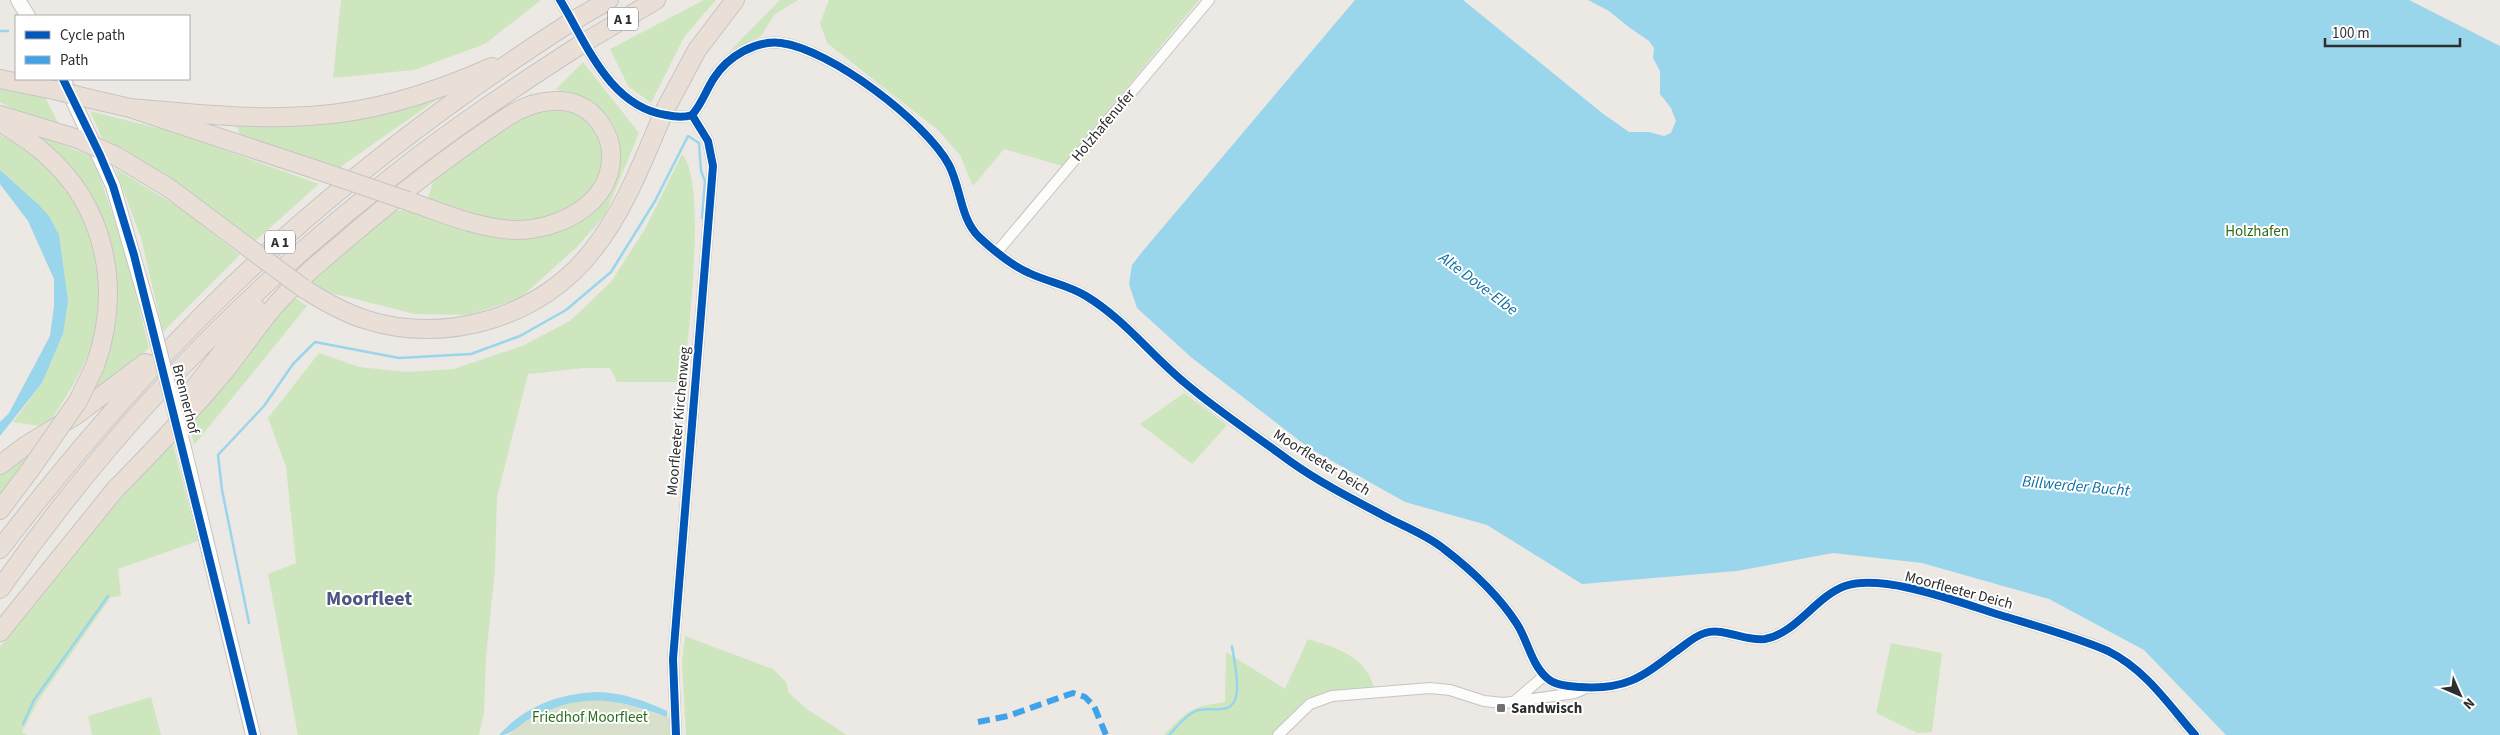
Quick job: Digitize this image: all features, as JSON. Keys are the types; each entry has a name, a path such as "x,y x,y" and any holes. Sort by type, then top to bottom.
{"highway":[{"name":"A 1","path":"0,549 99,426 192,326 275,246 324,204 458,99 527,51 609,0"},
{"name":"A 1","path":"0,589 55,513 130,424 189,360 291,261 390,178 470,118 585,42 656,0"},
{"path":"0,114 78,139 116,156 169,188 324,302 354,316 403,328 436,329 453,327 487,320 514,311 541,296 568,277 592,252 624,202 663,114 697,50 735,0"},
{"path":"130,108 250,117 310,116 342,112 373,106 444,85 527,51"},
{"path":"0,79 59,84 90,99 130,108 332,175 408,201 472,222 502,229 534,229 551,225 579,213 600,191 610,170 612,158 609,138 597,119 586,109 574,103 557,100 542,101 528,106 483,132 375,215 304,276 267,313 209,390 111,494"},
{"path":"0,122 28,140 60,168 88,207 98,230 108,269 109,294 106,334 95,366 78,401 0,510"},
{"path":"0,632 111,494 291,261"},
{"path":"0,465 25,446 103,396 192,326"}],"street":[{"path":"18,0 27,15"},
{"path":"560,0 606,78 628,101 652,113 683,118 692,116"},
{"name":"Holzhafenufer","path":"997,252 1209,0"},
{"name":"Moorfleeter Deich","path":"692,116 715,76 738,54 753,47 769,43 782,43 797,46 830,60 901,112 936,146 951,169 970,225 981,239 1030,274 1070,287 1096,302 1186,384 1293,464 1339,492 1441,546 1514,618 1522,630 1535,663 1550,682 1589,688 1618,685 1638,679 1653,671 1687,643 1706,632 1764,639 1786,630 1838,589 1853,584 1880,585 1916,590 1944,598 2108,651 2128,662 2143,675 2195,735"},
{"name":"Brennerhof","path":"59,84 113,186 153,325 253,735"},
{"name":"Moorfleeter Kirchenweg","path":"676,735 673,659 713,166 708,141 692,116"},
{"path":"1516,701 1544,676"},
{"path":"1278,735 1310,704 1332,696 1430,688 1450,690 1484,701 1516,701 1575,693 1589,688"}],"green space":[{"path":"341,0 541,0 485,44 414,70 333,78"},
{"path":"704,0 716,0 684,37 651,103 628,86 610,49"},
{"path":"780,0 798,0 774,15 761,36 730,51"},
{"path":"829,0 1199,0 1062,166 1004,149 973,186 960,155 938,130 827,43 820,23"},
{"path":"583,62 639,133 605,215 576,248 519,299 468,315 415,314 331,293 309,281 388,211 416,210 478,235 520,237 563,228 619,164 618,136 608,118 593,105 556,89"},
{"path":"0,89 45,97 58,123 13,109 0,102"},
{"path":"432,96 439,98 339,168 241,137 236,125 349,121"},
{"path":"536,109 572,109 590,118 606,144 602,175 589,196 573,209 524,224 479,217 428,198 433,182 431,177 494,131"},
{"path":"90,111 177,133 319,184 255,241 129,152 102,138"},
{"path":"0,135 21,147 57,179 71,198 82,218 91,240 97,263 102,304 97,329 80,373 47,427 13,422 42,383 63,334 49,216 0,170"},
{"path":"37,135 93,157 125,251 149,348 88,398 104,369 116,322 116,289 105,234 37,139"},
{"path":"682,154 690,170 694,195 695,227 692,298 684,382 617,382 610,368 584,368 528,374 497,497 495,569 486,657 484,713 479,735 298,735 268,574 296,563 286,467 268,418 319,353 359,367 407,372 454,369 522,346 570,321 611,282 645,229"},
{"path":"115,168 183,210 240,255 163,332 141,238"},
{"path":"290,294 307,306 194,445 189,420"},
{"path":"1184,393 1227,425 1192,464 1140,424"},
{"path":"171,436 198,541 118,569 121,596 111,597 38,701 22,732 27,735 0,735 0,647 27,608"},
{"path":"33,450 0,497 0,473"},
{"path":"685,636 773,669 786,682 789,693 808,710 847,735 686,735 682,662"},
{"path":"1308,639 1349,655 1364,668 1374,688 1332,692 1307,698 1272,735 1164,735 1191,711 1204,706 1225,702 1226,652 1285,689"},
{"path":"1891,643 1942,653 1932,732 1917,733 1876,713"},
{"path":"151,697 161,735 92,735 88,716"},
{"name":"Friedhof Moorfleet","path":"588,700 611,700 667,717 670,719 670,735 509,735 526,721 546,711 566,704"}],"water":[{"path":"1355,0 1463,0 1602,113 1629,132 1649,132 1664,136 1671,133 1676,121 1671,108 1660,94 1660,71 1653,58 1654,48 1649,41 1609,11 1588,0 2409,0 2500,46 2500,735 2226,735 2144,650 2049,599 1922,563 1833,553 1737,571 1582,584 1487,525 1405,502 1309,448 1192,358 1137,308 1129,284 1132,265 1142,252"},
{"path":"0,170 49,216 59,235 68,301 63,334 42,383 0,436 0,422 9,413 50,336 54,306 54,279 28,221 0,184"},
{"path":"599,692 617,694 642,701 667,711 667,717 616,702 586,701 553,708 530,719 509,733 499,735 520,716 544,703 571,695"}],"waterway":[{"path":"0,31 8,31"},
{"path":"249,623 222,490 218,455 264,406 293,364 315,342 399,358 471,354 520,336 566,310 611,272 655,201 688,136 699,143 701,171 705,181 702,218"},
{"path":"23,724 34,700 108,596"},
{"path":"1169,735 1183,720 1195,712 1202,709 1224,709 1232,704 1236,698 1237,690 1232,646"}],"marked path":[{"path":"978,722 1008,716 1073,693 1085,697 1094,706 1106,735"}],"cycle path":[{"path":"560,0 590,53 615,86 629,99 646,109 666,115 679,117 692,115 720,70 743,51 762,44 781,43 801,48 850,73 875,90 899,109 937,148 949,165 964,212 979,237 1009,262 1022,270 1079,292 1100,305 1198,393 1303,470 1352,499 1438,544 1474,574 1502,603 1521,631 1537,666 1554,683 1580,687 1621,684 1652,669 1701,634 1720,632 1765,639 1787,630 1834,591 1845,586 1861,583 1880,583 1901,586 1944,597 2068,636 2108,651 2122,659 2145,678 2195,735"},
{"path":"63,80 113,186 134,255 253,735"},
{"path":"676,735 673,659 713,166 708,141 692,115"}],"place":[{"name":"Sandwisch","path":"1501,708"}],"district":[{"name":"Moorfleet","path":"369,598"}],"park label":[{"name":"Holzhafen","path":"2257,231"}],"water label":[{"name":"Alte Dove-Elbe","path":"1479,283"},
{"name":"Billwerder Bucht","path":"2076,485"}]}
